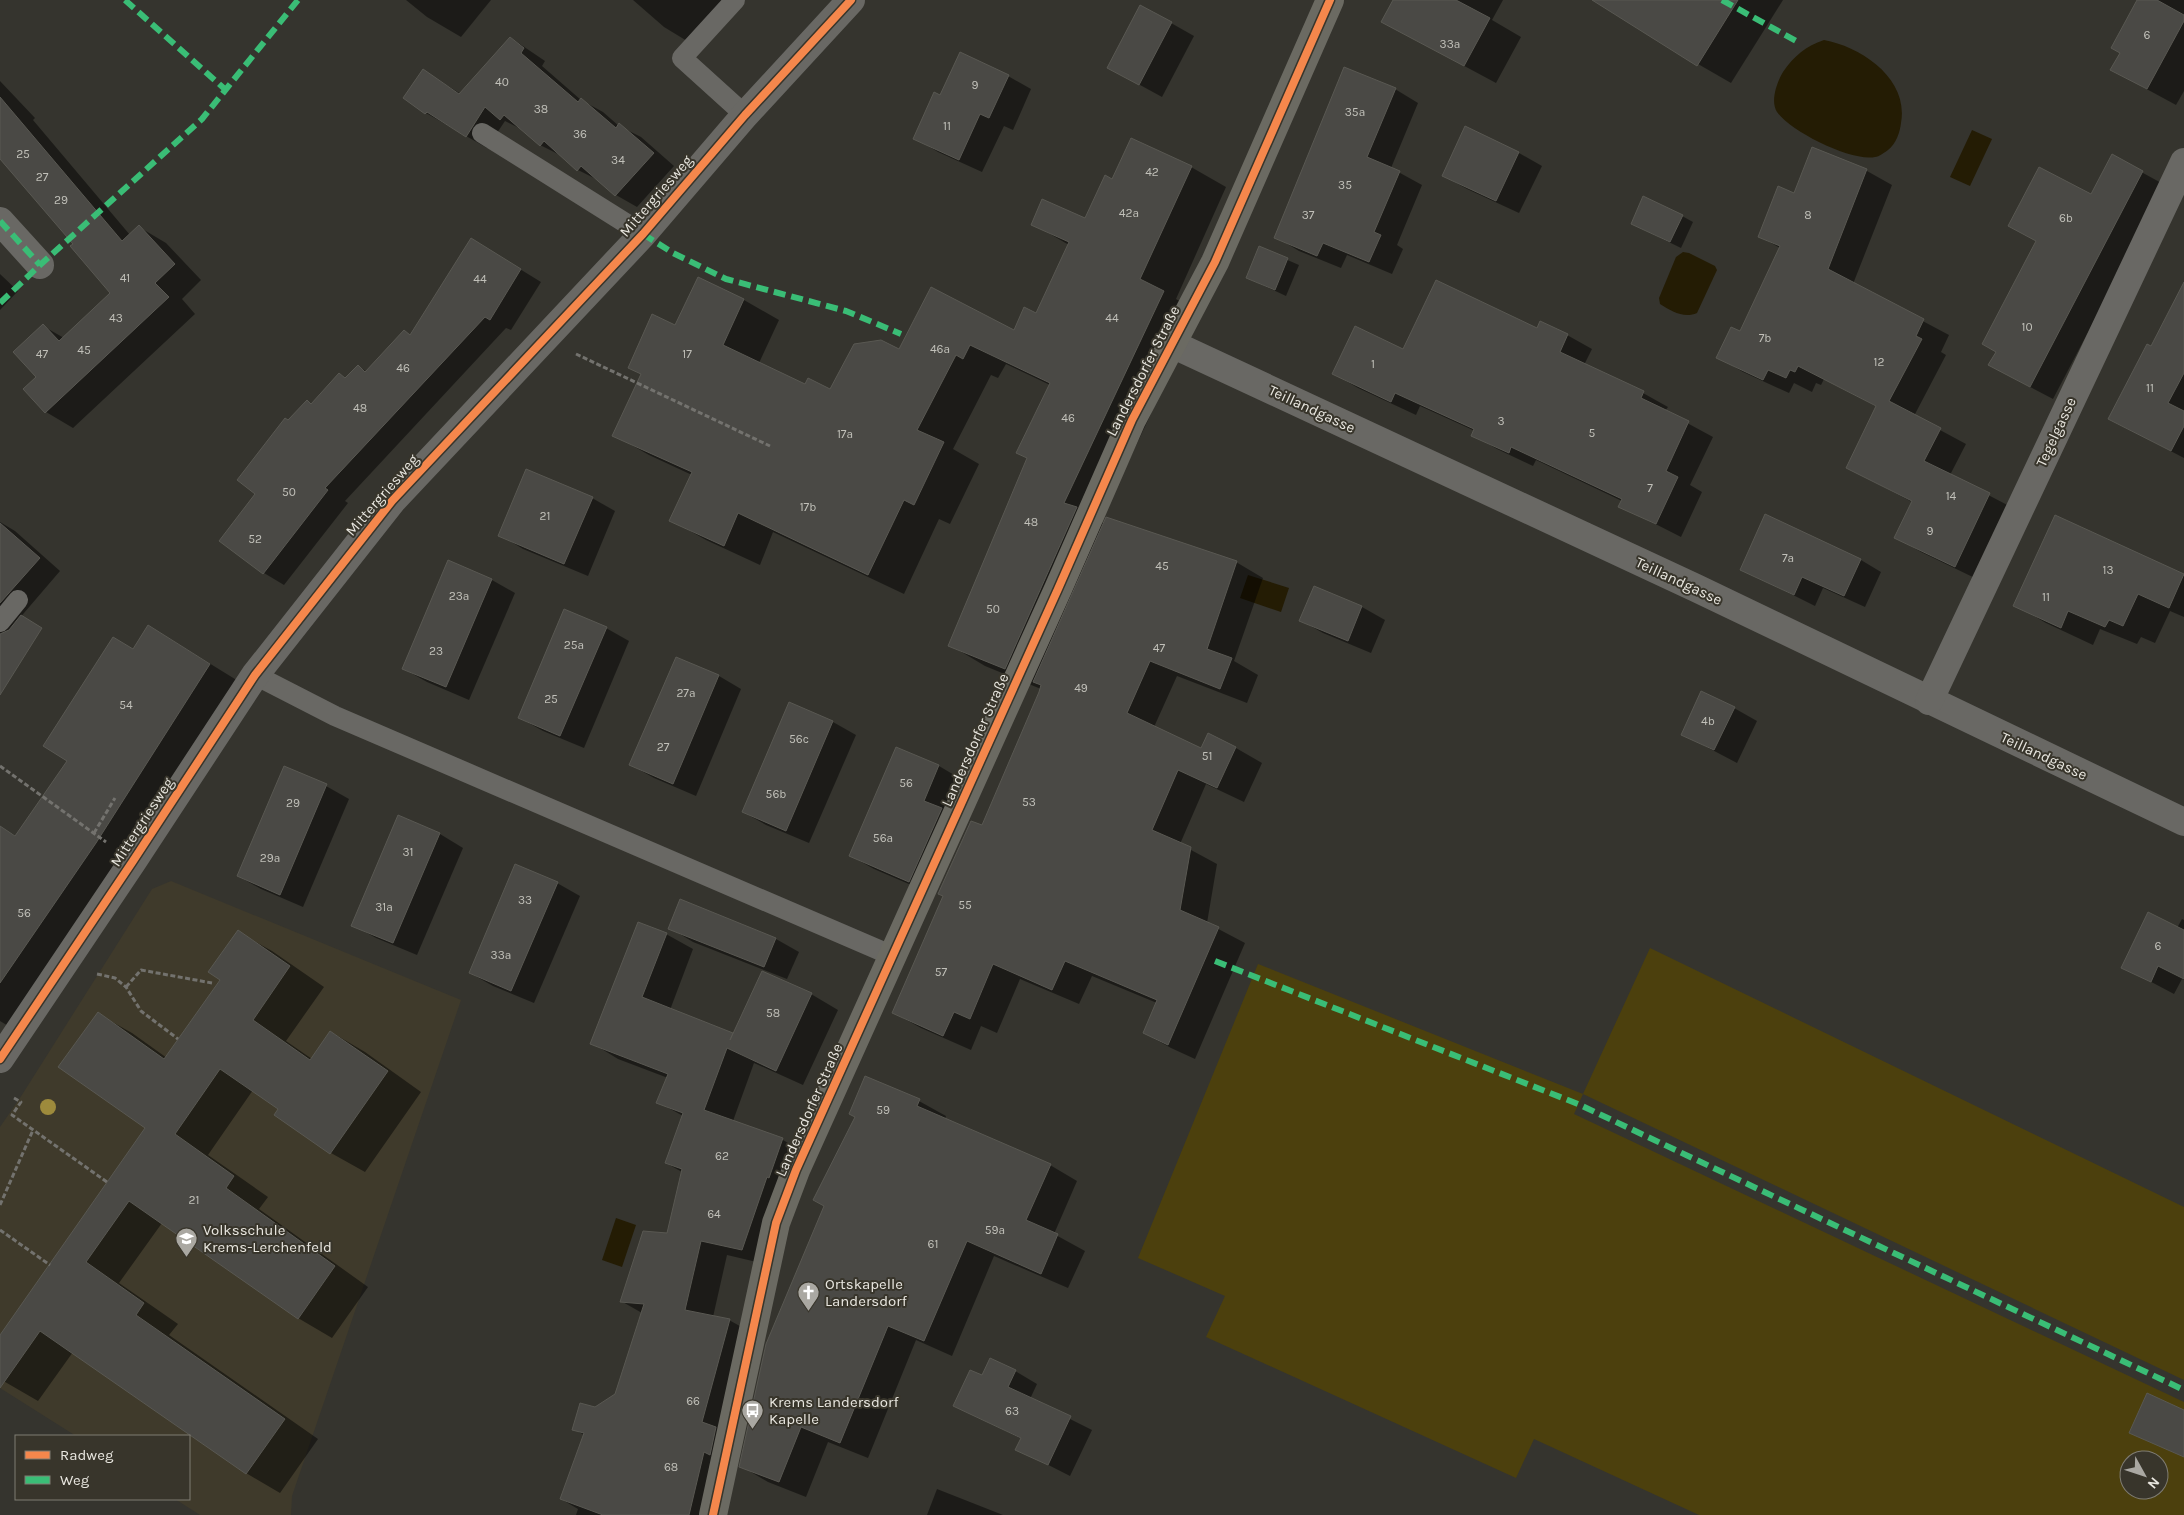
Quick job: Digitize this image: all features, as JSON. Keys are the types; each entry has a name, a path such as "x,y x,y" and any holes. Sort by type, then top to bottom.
{"main road":[{"name":"Landersdorfer Straße","path":"713,1515 776,1223 796,1170 1058,589 1132,420 1215,262 1330,0"}],"street":[{"name":"Mittergriesweg","path":"0,1059 133,861 255,674 392,501 643,234 745,115 851,0"},
{"name":"Tegelgasse","path":"1929,701 2184,162"},
{"path":"0,221 40,265"},
{"name":"Teillandgasse","path":"1172,344 1696,588 2184,822"}],"lane":[{"path":"735,0 682,58 745,115"},
{"path":"482,133 643,234"},
{"path":"0,622 18,600"},
{"path":"255,674 335,716 893,956"}],"path":[{"path":"544,339 770,446"},
{"path":"0,766 133,861"},
{"path":"94,833 115,798"},
{"path":"126,987 141,970 212,983"},
{"path":"96,973 115,978 126,987 142,1011 178,1039"},
{"path":"14,1098 21,1102 12,1115 107,1182"},
{"path":"0,1205 33,1130"},
{"path":"0,1230 50,1265"}],"shaded area":[{"path":"1824,40 1839,44 1867,58 1880,68 1898,92 1902,107 1899,134 1891,147 1878,156 1852,155 1823,144 1784,120 1775,108 1774,97 1783,72 1801,52"},
{"path":"1972,130 1992,139 1970,186 1950,177"},
{"path":"1683,252 1715,266 1717,270 1697,313 1692,315 1682,315 1673,312 1660,304 1659,298 1676,257"},
{"path":"1248,575 1289,588 1281,612 1240,598"},
{"name":"Volksschule Krems-Lerchenfeld","path":"171,881 461,1000 292,1496 291,1515 200,1515 177,1500 190,1500 190,1435 74,1435 0,1388 0,1127 152,889"},
{"path":"1650,948 2184,1207 2184,1380 1583,1094"},
{"path":"1258,964 1583,1094 1574,1114 2184,1402 2184,1515 1699,1515 1534,1439 1516,1478 1206,1337 1225,1296 1138,1258"},
{"path":"616,1218 636,1225 622,1267 602,1260"}],"building":[{"path":"1393,0 1456,0 1490,18 1464,66 1381,22"},
{"path":"1592,0 1738,0 1697,66"},
{"path":"2137,0 2157,0 2184,15 2184,21 2147,89 2110,70 2120,53 2111,48"},
{"path":"1140,5 1172,22 1139,85 1107,68"},
{"path":"510,37 524,48 521,53 578,102 581,98 616,128 619,123 654,153 615,196 581,166 577,171 544,141 540,146 504,115 500,120 485,107 466,137 427,112 425,114 403,98 423,69 459,94"},
{"path":"960,52 1009,75 989,118 980,114 959,160 913,139 934,92 940,95"},
{"path":"1344,67 1396,88 1367,157 1400,171 1374,232 1381,235 1369,262 1323,243 1317,256 1274,238"},
{"path":"0,97 122,241 139,225 175,264 155,283 169,297 45,413 23,389 36,377 13,352 43,324 59,341 110,293 70,246 73,244 0,159"},
{"path":"1465,126 1519,152 1496,201 1442,176"},
{"path":"1131,138 1192,166 1140,279 1164,291 1064,503 1077,507 1005,669 948,646 1027,458 1016,453 1050,383 970,345 963,359 956,355 917,430 944,442 914,505 904,500 868,575 738,513 724,546 669,521 692,472 612,436 641,374 628,368 652,314 675,325 698,277 744,299 723,345 805,384 808,378 830,389 854,344 881,340 899,349 931,287 1014,330 1024,307 1036,313 1069,242 1031,225 1042,199 1085,218 1105,175 1112,179"},
{"path":"1812,147 1867,169 1828,269 1924,319 1916,336 1922,339 1889,401 1941,428 1924,461 1990,493 1955,567 1894,538 1912,501 1846,468 1876,406 1798,366 1795,372 1790,370 1786,378 1768,370 1763,380 1716,358 1731,327 1740,331 1780,246 1758,237 1778,186 1794,193"},
{"path":"2112,154 2143,171 2030,387 1988,365 1996,352 1982,344 2036,241 2008,226 2039,167 2091,194"},
{"path":"1643,196 1683,215 1670,242 1631,224"},
{"path":"471,238 521,269 490,320 485,317 325,488 328,490 263,574 219,541 255,494 237,480 285,418 288,420 307,400 311,404 339,373 345,378 358,365 365,372 404,330 410,335"},
{"path":"1259,246 1288,258 1275,290 1246,278"},
{"path":"1436,280 1537,328 1540,321 1568,334 1560,352 1644,391 1641,398 1689,421 1666,471 1678,477 1656,524 1618,507 1622,499 1511,447 1509,453 1471,436 1474,429 1395,393 1391,402 1332,374 1355,326 1403,349"},
{"path":"2184,282 2184,373 2168,403 2184,411 2184,426 2171,451 2108,419 2147,344 2151,346"},
{"path":"526,469 593,497 564,564 498,536"},
{"path":"1765,514 1861,559 1844,596 1802,577 1794,595 1740,570"},
{"path":"2055,515 2184,574 2169,608 2138,594 2123,626 2109,620 2105,627 2068,611 2061,628 2013,606"},
{"path":"1106,517 1237,561 1207,649 1232,658 1220,689 1150,661 1127,713 1201,748 1208,733 1236,747 1217,788 1178,770 1152,830 1191,847 1180,910 1219,927 1168,1045 1143,1033 1157,1000 1065,961 1052,990 993,964 970,1019 954,1012 943,1036 892,1013 943,896 938,894 971,821 982,825 1039,692 1041,685 1033,682"},
{"path":"0,523 40,558 0,603"},
{"path":"448,560 492,579 446,687 402,669"},
{"path":"1314,586 1362,606 1348,641 1299,621"},
{"path":"564,609 607,627 560,736 518,718"},
{"path":"21,615 42,628 0,695 0,634 9,630"},
{"path":"148,625 210,664 96,843 0,983 0,826 15,836 67,761 43,746 113,637 133,649"},
{"path":"676,657 719,675 673,784 629,765"},
{"path":"1701,691 1735,707 1714,750 1681,735"},
{"path":"789,702 833,721 786,831 742,812"},
{"path":"896,747 939,765 924,801 942,808 909,882 849,856"},
{"path":"284,766 327,784 280,895 237,876"},
{"path":"398,815 440,833 393,943 351,926"},
{"path":"515,864 558,882 511,991 469,973"},
{"path":"680,899 776,938 764,967 668,929"},
{"path":"2148,912 2184,930 2184,979 2158,966 2151,982 2121,968"},
{"path":"638,922 667,933 642,997 733,1033 730,1040 762,971 812,993 776,1071 727,1048 704,1110 783,1138 769,1178 767,1177 742,1250 701,1241 685,1310 730,1319 702,1422 716,1427 710,1455 704,1452 689,1515 603,1515 560,1499 584,1433 572,1430 580,1403 595,1407 615,1394 644,1304 620,1302 643,1231 667,1233 682,1169 665,1163 683,1113 656,1103 668,1074 590,1044"},
{"path":"238,930 290,966 253,1020 310,1060 330,1031 388,1071 330,1154 274,1115 278,1109 220,1069 175,1134 234,1176 226,1188 335,1266 298,1319 129,1201 86,1262 144,1303 136,1315 285,1419 246,1474 40,1331 0,1388 0,1335 145,1128 58,1067 98,1012 164,1059 220,980 208,972"},
{"path":"865,1076 920,1099 917,1106 1051,1164 1026,1220 1058,1234 1041,1274 967,1241 924,1341 888,1326 840,1443 801,1427 779,1482 739,1467 766,1344 824,1206 813,1200 855,1117 849,1114"},
{"path":"990,1358 1016,1370 1008,1387 1071,1416 1048,1465 1015,1450 1021,1438 953,1406 970,1370 982,1375"},
{"path":"2147,1393 2184,1410 2184,1457 2169,1450 2129,1433"}],"marked path":[{"path":"125,0 227,91"},
{"path":"0,303 202,119 298,0"},
{"path":"1722,0 1798,42"},
{"path":"0,221 40,265"},
{"path":"643,234 673,253 726,279 846,311 901,334"},
{"path":"1215,961 1578,1104 2184,1390"}],"cycle path":[{"path":"0,1059 255,675 392,501 643,234 745,115 851,0"},
{"path":"713,1515 776,1223 796,1170 1058,589 1132,420 1215,262 1330,0"}],"place":[{"name":"Volksschule Krems-Lerchenfeld","path":"187,1258"},
{"name":"Ortskapelle Landersdorf","path":"809,1312"},
{"name":"Krems Landersdorf Kapelle","path":"753,1430"}]}
